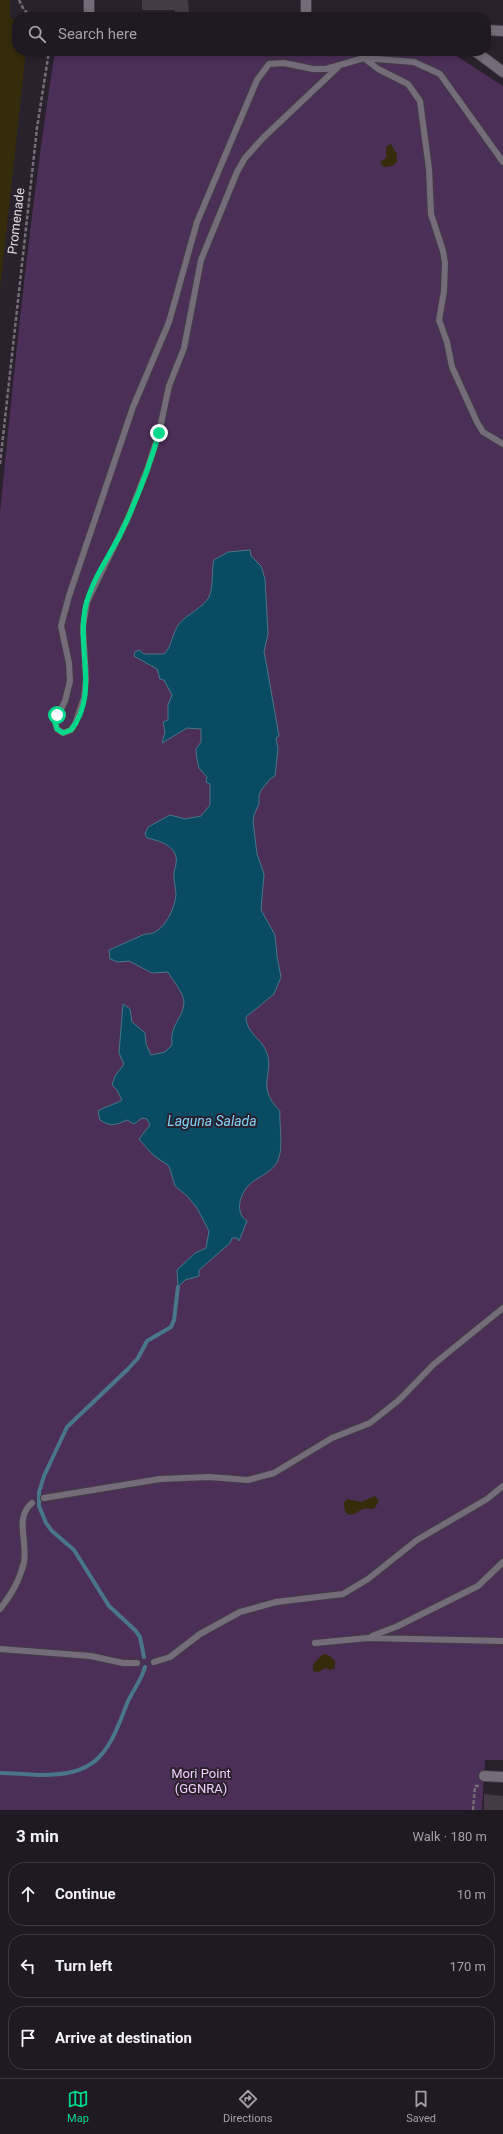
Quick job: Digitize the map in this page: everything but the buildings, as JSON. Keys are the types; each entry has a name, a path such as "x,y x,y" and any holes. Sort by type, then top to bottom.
{"street":[{"path":"89,0 89,12"},
{"path":"306,0 306,12"},
{"path":"491,30 503,31"},
{"path":"482,56 503,72"},
{"path":"484,1776 503,1777"}],"lane":[{"path":"364,58 378,69 408,84 420,101 428,169 431,218 442,247 445,263 444,291 439,320 447,342 452,367 477,422 483,432 503,444"},
{"path":"338,67 263,138 245,158 237,172 201,260 184,348 169,386 159,433 148,467 128,518 86,602 84,627 86,679 84,698 75,724 71,730 63,733 57,729 55,722 65,701 70,681 69,663 61,626 69,596 133,407 169,322 197,222 257,80 269,64 284,63 313,69 338,67 364,58 414,62 440,74 503,162"},
{"path":"44,1498 160,1478 209,1477 248,1480 274,1473 332,1438 370,1423 399,1400 434,1364 503,1308"},
{"path":"154,1662 170,1657 200,1634 240,1612 276,1602 343,1594 368,1579 417,1540 487,1498 503,1486"},
{"path":"0,1608 18,1585 25,1550 22,1523 23,1514 26,1508 32,1503"},
{"path":"368,1638 398,1626 478,1586 503,1562"},
{"path":"315,1643 368,1638 503,1641"},
{"path":"0,1649 78,1655 137,1663"}],"path":[{"path":"19,0 26,12"},
{"name":"Promenade","path":"0,464 37,128 48,56"},
{"path":"473,1810 475,1786 484,1786 484,1776"}],"green space":[{"name":"Mori Point (GGNRA)","path":"54,56 457,56 503,86 503,1760 485,1760 482,1810 0,1810 0,513 31,224"}],"sand":[{"path":"0,0 10,0 10,19 12,19 12,56 25,56 0,290"},
{"path":"391,144 397,154 397,162 392,166 384,167 380,162 386,158 386,147"},
{"path":"375,1496 379,1501 374,1509 363,1509 352,1515 345,1512 344,1503 347,1499 361,1502"},
{"path":"325,1654 330,1656 335,1661 335,1668 331,1670 325,1668 319,1672 313,1671 313,1664"}],"water":[{"name":"Laguna Salada","path":"250,550 251,556 261,566 265,579 268,634 264,651 279,736 276,738 278,749 275,776 270,779 259,795 259,804 253,821 257,854 264,874 261,910 275,935 281,977 274,994 246,1017 248,1027 264,1046 266,1051 269,1066 267,1080 268,1094 272,1102 280,1111 281,1147 277,1162 271,1170 250,1184 243,1192 240,1208 243,1217 247,1221 239,1241 237,1238 232,1238 230,1243 199,1270 199,1276 185,1280 178,1287 177,1270 195,1253 206,1248 209,1231 197,1208 187,1196 175,1186 169,1166 153,1155 139,1139 150,1125 147,1119 142,1118 134,1124 127,1120 116,1124 107,1124 100,1120 98,1111 122,1100 117,1090 112,1085 115,1076 124,1064 119,1053 123,1004 130,1009 132,1022 145,1033 146,1044 151,1055 165,1052 172,1045 172,1032 183,1009 184,999 168,972 152,973 129,961 118,962 110,959 109,950 145,934 151,934 157,931 166,921 175,900 175,854 167,845 147,838 145,834 148,827 170,815 185,819 201,816 210,805 210,784 206,782 207,777 199,768 197,760 196,749 201,742 201,729 187,728 162,743 165,732 163,722 168,720 168,705 172,695 164,680 160,679 157,669 134,656 135,652 139,650 144,654 164,654 169,648 179,624 204,604 209,597 214,560 228,552"}],"waterway":[{"path":"144,1657 140,1637 135,1630 109,1606 74,1550 52,1531 46,1523 39,1506 39,1492 44,1476 67,1427 128,1369 138,1358 147,1341 171,1327 174,1320 178,1287"},
{"path":"0,1773 37,1775 73,1772 86,1767 96,1760 105,1751 112,1738 145,1667"}],"route":[{"path":"57,715 55,722 57,729 63,733 71,730 80,715 86,679 84,627 84,610 86,602 128,518 148,467 159,433"}]}
